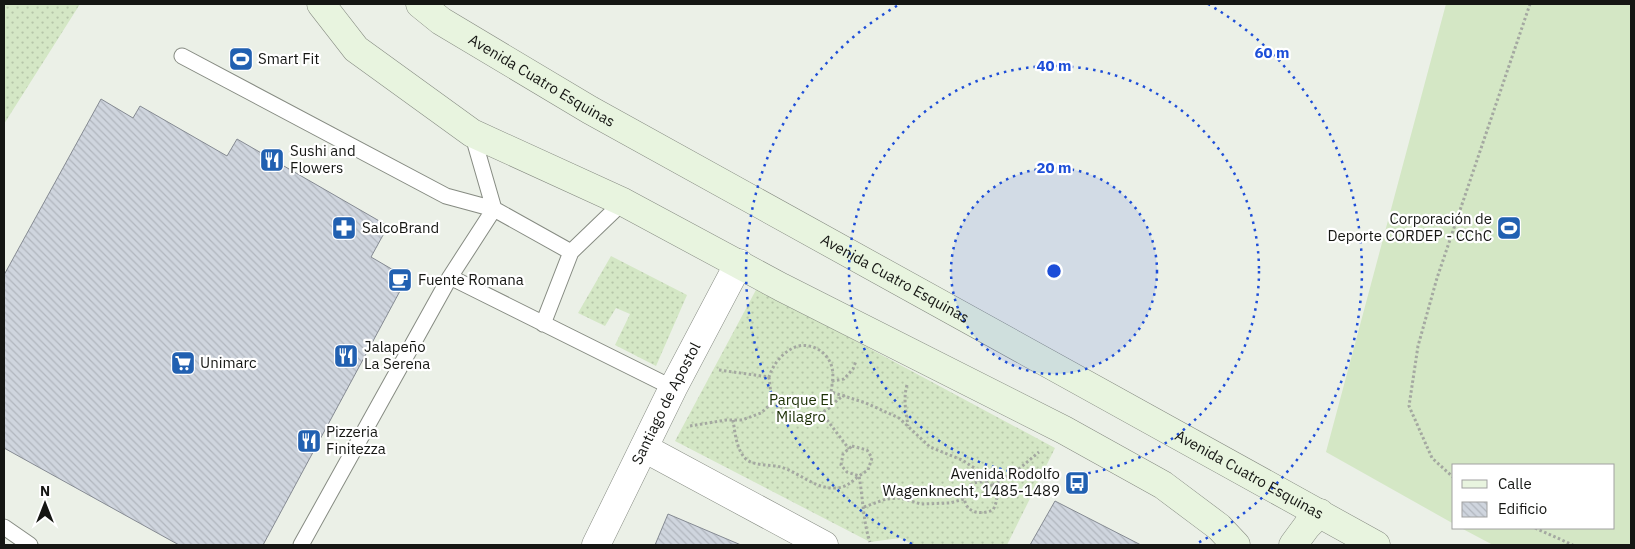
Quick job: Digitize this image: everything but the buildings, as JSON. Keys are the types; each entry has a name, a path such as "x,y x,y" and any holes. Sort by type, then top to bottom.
{"main road":[{"path":"321,4 356,49 472,133 622,202 790,292 1064,430 1163,485 1219,527 1236,545"},
{"name":"Avenida Cuatro Esquinas","path":"420,4 441,21 590,110 1376,545"},
{"path":"1293,545 1307,526 1320,513"}],"street":[{"name":"Santiago de Apostol","path":"596,545 673,388 738,263"},
{"path":"644,448 824,545"}],"lane":[{"path":"182,56 446,196 494,209 571,252"},
{"path":"302,545 450,277 494,209 472,133"},
{"path":"543,324 571,252 622,202"},
{"path":"450,277 673,388"},
{"path":"4,527 30,545"}],"path":[{"path":"1452,476 1432,458 1409,406 1418,346 1436,278 1530,4"},
{"path":"682,428 742,420 761,414 772,403 773,398 769,377 773,366 794,347 808,345 821,350 829,359 833,370 831,392 866,403 899,418 930,447 962,460 976,469 979,483"},
{"path":"832,381 844,379 853,369 858,358"},
{"path":"713,369 769,377"},
{"path":"908,380 905,393 908,427"},
{"path":"772,403 785,409 810,415 829,408 837,399 845,395"},
{"path":"821,412 849,449"},
{"path":"733,420 738,446 744,458 754,463 780,467 796,473 822,488 846,486 868,470 872,458 867,450 852,446 843,454 841,465 847,472 859,476"},
{"path":"993,485 1020,468 1064,430"},
{"path":"859,476 865,528 870,542"},
{"path":"986,482 993,485 997,493 997,502 993,510 984,514 973,512 967,507 964,499 966,490 972,484 986,482"},
{"path":"864,507 886,499 900,498 922,504 938,504 964,499"},
{"path":"1536,529 1573,545"}],"green space":[{"path":"4,4 80,4 4,124"},
{"name":"Corporación de Deporte CORDEP - CChC","path":"1446,4 1631,4 1631,545 1493,545 1463,529 1615,529 1615,464 1452,464 1452,523 1326,452"},
{"path":"611,256 687,295 656,366 615,345 630,314 616,308 605,326 578,313"},
{"name":"Parque El Milagro","path":"757,288 1055,448 1007,545 914,545 900,538 870,542 675,441"}],"place":[{"name":"Smart Fit","path":"241,59"},
{"name":"Sushi and Flowers","path":"272,160"},
{"name":"SalcoBrand","path":"344,228"},
{"name":"Corporación de Deporte CORDEP - CChC","path":"1509,228"},
{"name":"Fuente Romana","path":"400,280"},
{"name":"Jalapeño La Serena","path":"346,356"},
{"name":"Unimarc","path":"183,363"},
{"name":"Pizzeria Finitezza","path":"309,441"},
{"name":"Avenida Rodolfo Wagenknecht, 1485-1489","path":"1077,483"}]}
